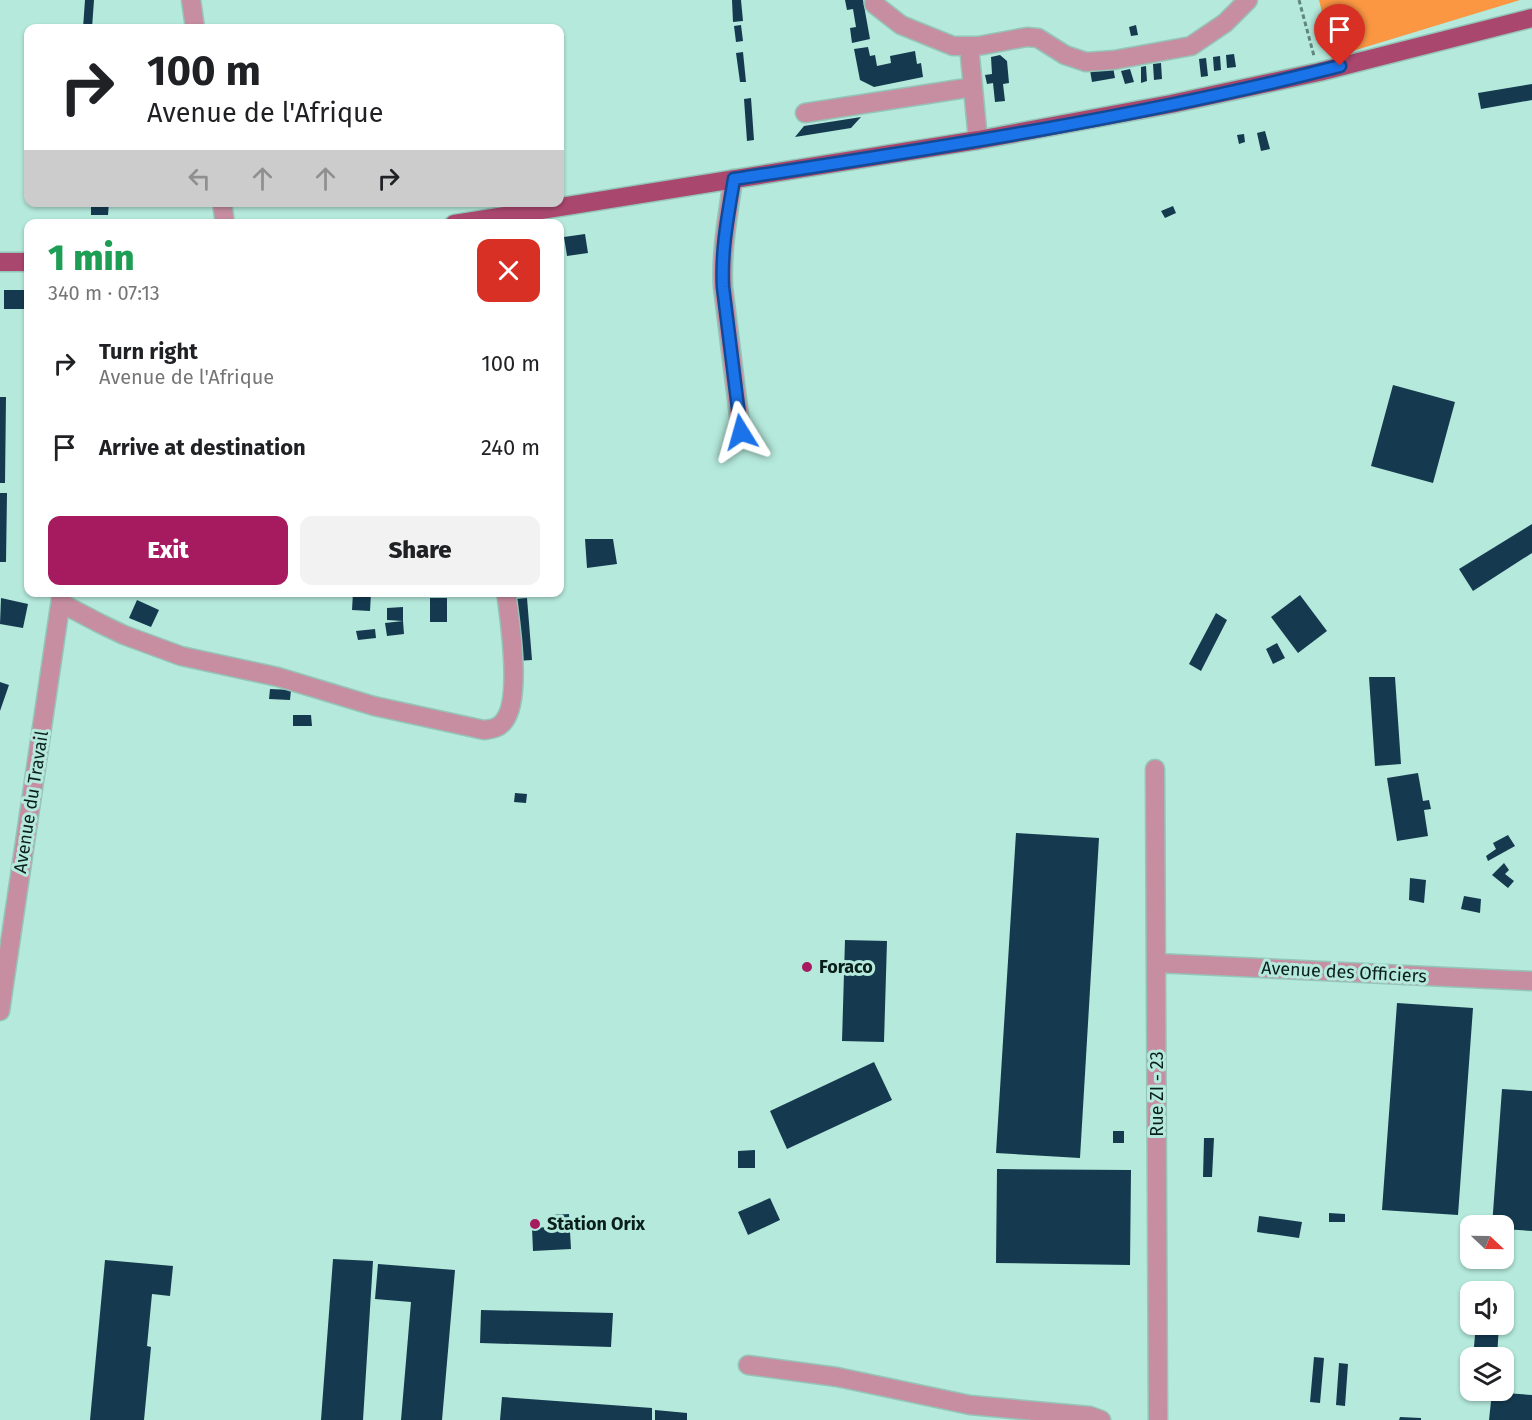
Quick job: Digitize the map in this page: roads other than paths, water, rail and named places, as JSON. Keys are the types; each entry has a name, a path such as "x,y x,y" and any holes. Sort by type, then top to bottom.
{"main road":[{"path":"564,206 978,141 1171,104 1319,72 1532,18"},
{"path":"480,219 556,207"},
{"path":"0,262 24,262"}],"street":[{"path":"191,0 194,24"},
{"path":"874,4 901,25 953,46 978,46 1027,36 1038,38 1065,55 1086,62 1114,60 1191,46 1225,23 1248,0"},
{"path":"969,46 978,141"},
{"path":"805,113 973,87"},
{"path":"734,179 724,236 722,263 741,432"},
{"path":"62,598 101,624 181,656 278,678 374,706 484,729 496,728 505,721 511,708 512,636 507,597"},
{"name":"Avenue du Travail","path":"0,1011 62,598"},
{"name":"Rue ZI - 23","path":"1155,769 1158,1420"},
{"name":"Avenue des Officiers","path":"1156,963 1532,981"},
{"path":"748,1365 837,1377 970,1404 1090,1416 1101,1420"}],"place":[{"name":"Foraco","path":"807,967"},
{"name":"Station Orix","path":"535,1224"}]}
